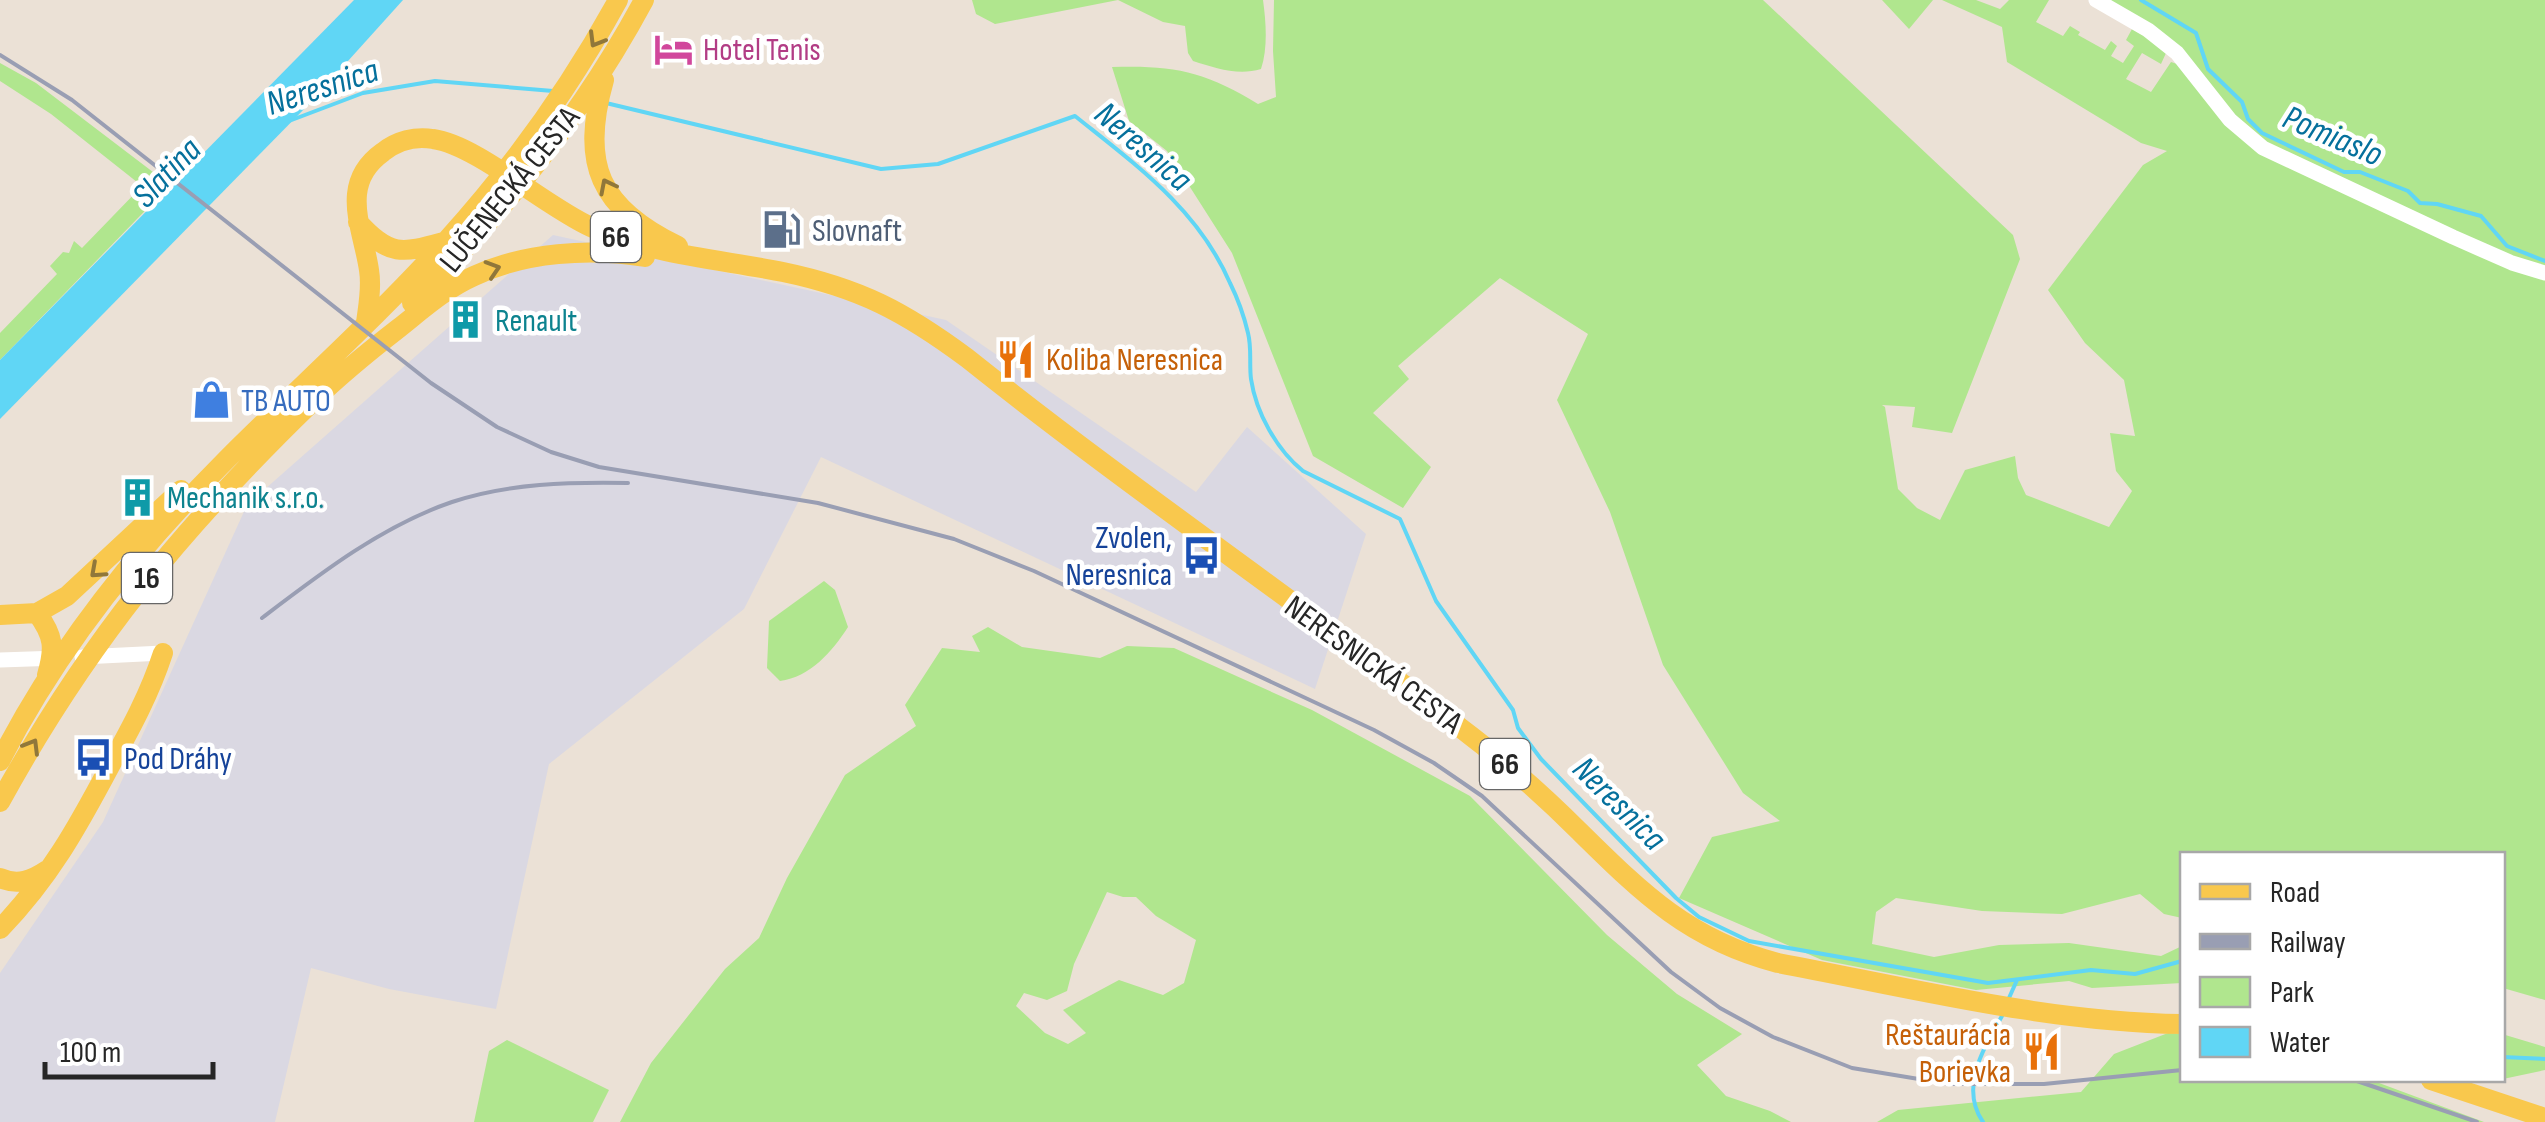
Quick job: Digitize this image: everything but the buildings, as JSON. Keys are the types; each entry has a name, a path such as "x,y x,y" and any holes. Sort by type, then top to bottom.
{"main road":[{"name":"LUČENECKÁ CESTA","path":"366,323 447,240 551,110 618,0"},
{"name":"LUČENECKÁ CESTA","path":"354,361 468,244 584,114 644,0"},
{"path":"584,114 594,155 616,204 638,225 702,258"},
{"name":"66","path":"357,220 355,200 361,178 379,154 412,139 432,138 454,145 537,197 614,237 662,252 702,258"},
{"path":"357,220 376,242 392,250 411,250 447,240"},
{"path":"357,220 370,275 366,323"},
{"path":"354,361 452,288 515,262 586,253 668,261 702,258"},
{"name":"NERESNICKÁ CESTA","path":"702,258 814,280 880,301 922,325 1456,724 1553,806 1642,894 1701,934 1740,952 1778,963 2028,1010 2095,1021 2180,1024"},
{"name":"16","path":"0,761 42,690 134,564 224,462 366,323"},
{"name":"16","path":"0,802 75,676 141,585 228,486 354,361"},
{"path":"0,615 37,613 67,596 193,478 224,462"},
{"path":"37,613 53,642 42,690"},
{"path":"0,929 44,880 80,824 140,710 163,653"},
{"path":"0,878 26,881 52,866"},
{"path":"2437,1082 2545,1118"}],"street":[{"path":"2096,0 2160,39 2194,71 2230,120 2264,148 2454,238 2545,273"},
{"path":"0,660 163,653"}],"shaded area":[{"path":"553,235 946,320 1196,492 1247,427 1366,534 1315,689 821,457 744,609 549,764 496,1009 389,989 311,968 275,1122 0,1122 0,973 103,822 247,505"}],"green space":[{"path":"972,0 1118,0 995,24 976,14"},
{"path":"1118,0 1263,0 1266,44 1261,69 1235,71 1193,61 1188,53 1185,26 1163,22"},
{"path":"1274,0 1763,0 2013,235 2020,259 1952,433 1912,427 1915,407 1882,405 1898,489 1917,508 1940,520 1965,470 2015,456 2018,478 2026,495 2109,527 2132,491 2116,471 2110,433 2135,436 2124,380 2085,343 2048,290 2143,165 2167,151 2141,143 2007,62 2002,27 1942,0 1976,0 2000,9 2009,0 2049,0 2036,22 2063,36 2070,26 2105,50 2111,41 2117,46 2111,56 2123,63 2134,46 2126,40 2132,29 2166,53 2161,64 2142,53 2126,79 2151,92 2171,62 2199,71 2106,0 2545,0 2545,1000 2505,989 2505,852 2180,852 2180,918 2164,914 2140,894 2062,914 1982,911 1896,898 1876,912 1872,944 1934,957 1999,945 2069,943 2161,956 2180,947 2180,983 2092,988 2069,981 1976,990 1822,960 1679,898 1712,837 1780,821 1743,793 1663,665 1610,512 1557,400 1588,334 1500,278 1398,366 1409,379 1373,413 1431,467 1403,508 1313,456 1232,253 1167,151 1129,121 1112,67 1188,72 1258,104 1276,97"},
{"path":"1882,0 1933,0 1909,29"},
{"path":"0,63 36,83 170,185 0,360 0,333 57,274 50,266 63,252 69,253 74,241 82,248 142,186 51,114 0,81"},
{"path":"824,581 835,590 848,627 819,662 791,679 780,681 767,668 769,621"},
{"path":"988,627 1022,647 1100,658 1127,646 1174,648 1312,710 1470,796 1607,935 1677,994 1742,1034 1697,1065 1726,1096 1791,1122 620,1122 651,1063 725,969 759,938 787,878 845,775 916,726 905,705 942,648 980,652 972,636","holes":["1107,892 1136,897 1156,916 1196,940 1184,983 1163,995 1119,980 1063,1010 1086,1033 1068,1044 1045,1033 1016,1006 1024,993 1047,1000 1067,991 1074,964"]},
{"path":"2168,1033 2180,1034 2180,1082 2376,1082 2484,1122 1877,1122 1898,1110 2081,1092 2114,1054"},
{"path":"2505,1035 2545,1047 2545,1070 2505,1079"},
{"path":"507,1040 609,1090 593,1122 474,1122 489,1051"}],"water":[{"path":"354,0 403,0 311,102 0,419 0,360"}],"waterway":[{"name":"Pomiaslo","path":"2141,0 2196,33 2208,69 2242,102 2248,119 2262,133 2344,172 2360,172 2408,191 2420,203 2481,216 2507,246 2545,261"},
{"name":"Neresnica","path":"289,121 363,93 435,81 553,91"},
{"name":"Neresnica","path":"606,103 881,169 938,164 1075,116 1163,190 1217,257 1236,295 1246,327 1258,405 1285,453 1303,471 1400,519 1436,601 1513,710 1518,728 1541,759 1699,917 1749,941 1988,983 2091,970 2135,974 2180,962"},
{"path":"2009,998 2017,980"},
{"path":"1983,1122 1976,1109 1974,1082 1982,1054 2002,1016"},
{"name":"Neresnica","path":"2505,1057 2545,1059"}],"railway":[{"path":"0,55 72,100 431,383 497,427 551,452 599,467 818,503 954,539 1034,571 1374,730 1434,763 1482,796 1671,972 1720,1008 1773,1037 1852,1068 1949,1084 2044,1084 2180,1070"},
{"path":"262,618 377,537 452,502 517,487 628,483"},
{"path":"2360,1082 2477,1122"}],"place":[{"name":"Hotel Tenis","path":"673,49"},
{"name":"Slovnaft","path":"782,230"},
{"name":"Renault","path":"465,320"},
{"name":"Koliba Neresnica","path":"1016,359"},
{"name":"TB AUTO","path":"211,400"},
{"name":"Mechanik s.r.o.","path":"137,497"},
{"name":"Zvolen, Neresnica","path":"1202,555"},
{"name":"Pod Dráhy","path":"94,758"},
{"name":"Reštaurácia Borievka","path":"2041,1052"}],"water label":[{"name":"Slatina","path":"166,172"}]}
